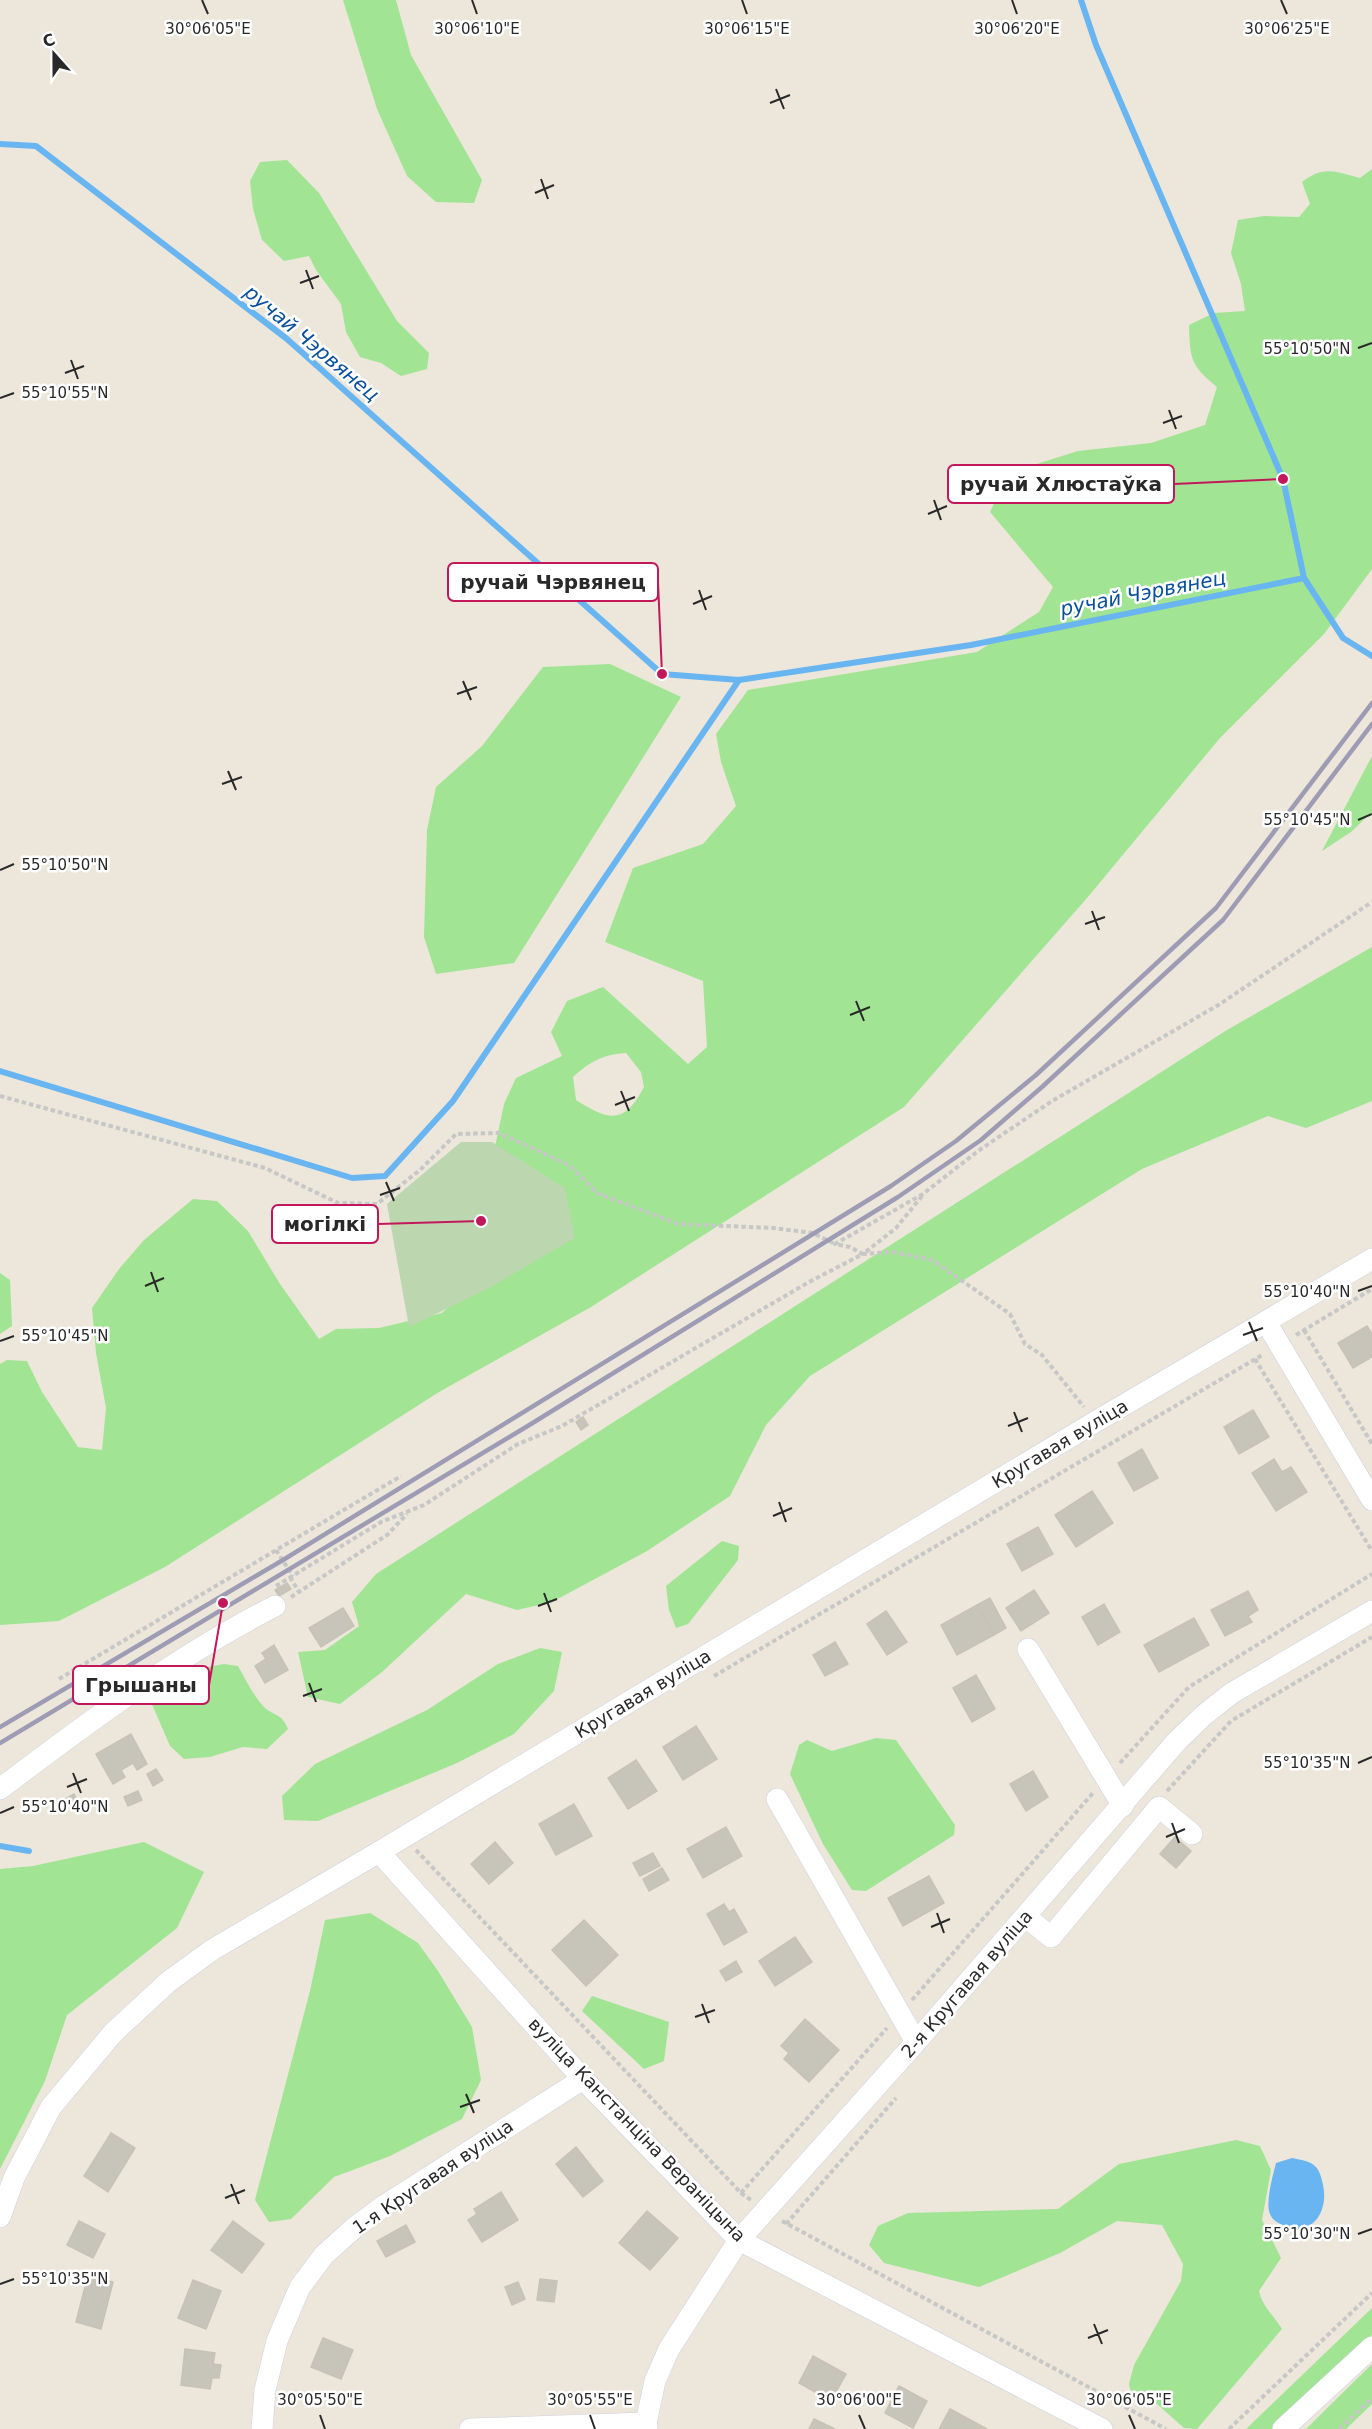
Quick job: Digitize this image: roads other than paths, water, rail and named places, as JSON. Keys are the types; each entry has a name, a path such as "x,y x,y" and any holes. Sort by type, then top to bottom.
{"street":[{"name":"Кругавая вуліца","path":"0,2217 15,2178 51,2107 113,2033 168,1982 212,1950 1372,1259"},
{"path":"1266,1322 1372,1500"},
{"path":"0,1789 91,1720 160,1672 275,1606"},
{"name":"2-я Кругавая вуліца","path":"647,2426 656,2381 669,2349 739,2240 1026,1917 1178,1741 1204,1715 1232,1693 1372,1611"},
{"path":"1029,1649 1123,1806"},
{"path":"777,1799 916,2042"},
{"path":"1026,1917 1051,1937 1159,1807 1192,1834"},
{"name":"вуліца Канстанціна Вераніцына","path":"380,1852 583,2079 739,2240 1102,2429"},
{"name":"1-я Кругавая вуліца","path":"262,2429 264,2390 277,2341 300,2287 324,2255 354,2228 385,2205 583,2079"},
{"path":"1283,2429 1372,2348"},
{"path":"470,2429 647,2426"}],"water":[{"path":"1292,2158 1314,2165 1323,2185 1321,2213 1310,2225 1302,2228 1293,2228 1274,2220 1268,2203 1276,2163"}],"waterway":[{"path":"1081,0 1096,45 1283,479 1304,578"},
{"name":"ручай Чэрвянец","path":"0,144 36,146 287,339 662,674 739,680 971,645 1304,578 1343,638 1372,656"},
{"path":"0,1071 352,1178 385,1176 453,1101 739,680"},
{"path":"0,1846 29,1851"}],"railway":[{"path":"0,1727 283,1560 891,1186 956,1141 1036,1075 1216,908 1372,703"},
{"path":"0,1743 531,1424 898,1197 981,1140 1042,1087 1223,920 1372,724"}],"place":[{"name":"ручай Хлюстаўка","path":"1283,479"},
{"name":"ручай Чэрвянец","path":"662,674"},
{"name":"могілкі","path":"481,1221"},
{"name":"Грышаны","path":"223,1603"}]}
